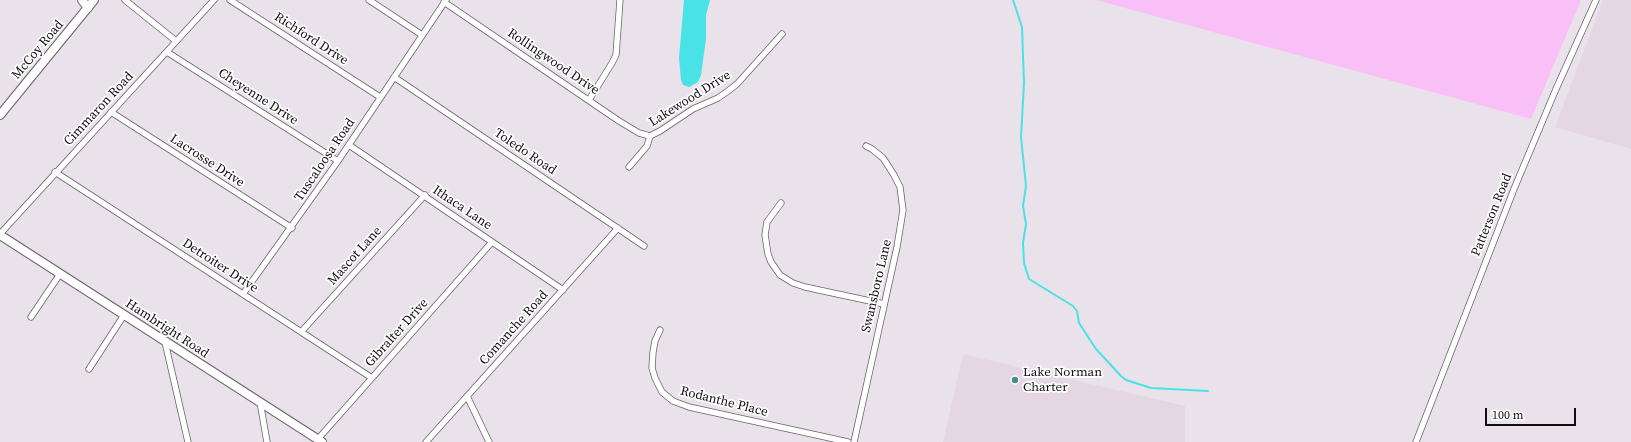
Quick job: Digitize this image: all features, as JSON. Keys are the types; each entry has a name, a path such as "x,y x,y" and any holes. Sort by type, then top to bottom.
{"main road":[{"path":"82,0 88,8"},
{"name":"McCoy Road","path":"0,115 94,0"},
{"name":"Hambright Road","path":"0,234 124,316 320,440"}],"street":[{"path":"125,0 176,40"},
{"name":"Cimmaron Road","path":"0,234 55,172 214,0"},
{"name":"Richford Drive","path":"230,0 380,97"},
{"path":"369,0 422,35"},
{"path":"589,100 616,54 620,0"},
{"name":"Patterson Road","path":"1416,442 1514,189 1556,89 1596,0"},
{"name":"Tuscaloosa Road","path":"243,294 292,228 445,1"},
{"name":"Rollingwood Drive","path":"445,1 639,133 650,136"},
{"name":"Lakewood Drive","path":"630,167 647,146 650,136 693,109 718,98 728,91 737,84 782,34"},
{"name":"Cheyenne Drive","path":"167,52 338,161"},
{"name":"Toledo Road","path":"394,77 644,246"},
{"name":"Lacrosse Drive","path":"111,112 292,228"},
{"name":"Ithaca Lane","path":"349,145 425,195 563,290"},
{"name":"Swansboro Lane","path":"854,442 903,220 903,202 898,183 889,166 878,154 866,146"},
{"name":"Detroiter Drive","path":"55,172 372,378"},
{"name":"Mascot Lane","path":"301,332 425,195"},
{"path":"781,203 767,222 765,235 768,254 773,267 780,275 805,288 884,304"},
{"name":"Comanche Road","path":"426,442 618,228"},
{"name":"Gibralter Drive","path":"320,440 372,378 492,242"},
{"path":"31,317 60,274"},
{"path":"89,369 124,316"},
{"name":"Rodanthe Place","path":"660,330 655,341 652,368 662,392 673,402 689,407 848,442"},
{"path":"166,342 188,442"},
{"path":"467,396 489,442"},
{"path":"260,402 267,442"}],"shaded area":[{"path":"1096,0 1581,0 1531,119"},
{"path":"1603,0 1631,0 1631,149 1555,127"},
{"name":"Lake Norman Charter","path":"963,354 1185,406 1185,442 943,442"}],"water":[{"path":"684,0 710,0 706,15 706,39 701,75 698,82 689,87 683,85 681,80 679,58"}],"waterway":[{"path":"1013,0 1022,27 1024,83 1021,137 1026,186 1023,206 1026,224 1023,243 1024,263 1029,279 1073,306 1077,311 1079,323 1096,349 1126,380 1151,388 1208,391"}],"place":[{"name":"Lake Norman Charter","path":"1015,380"}]}
